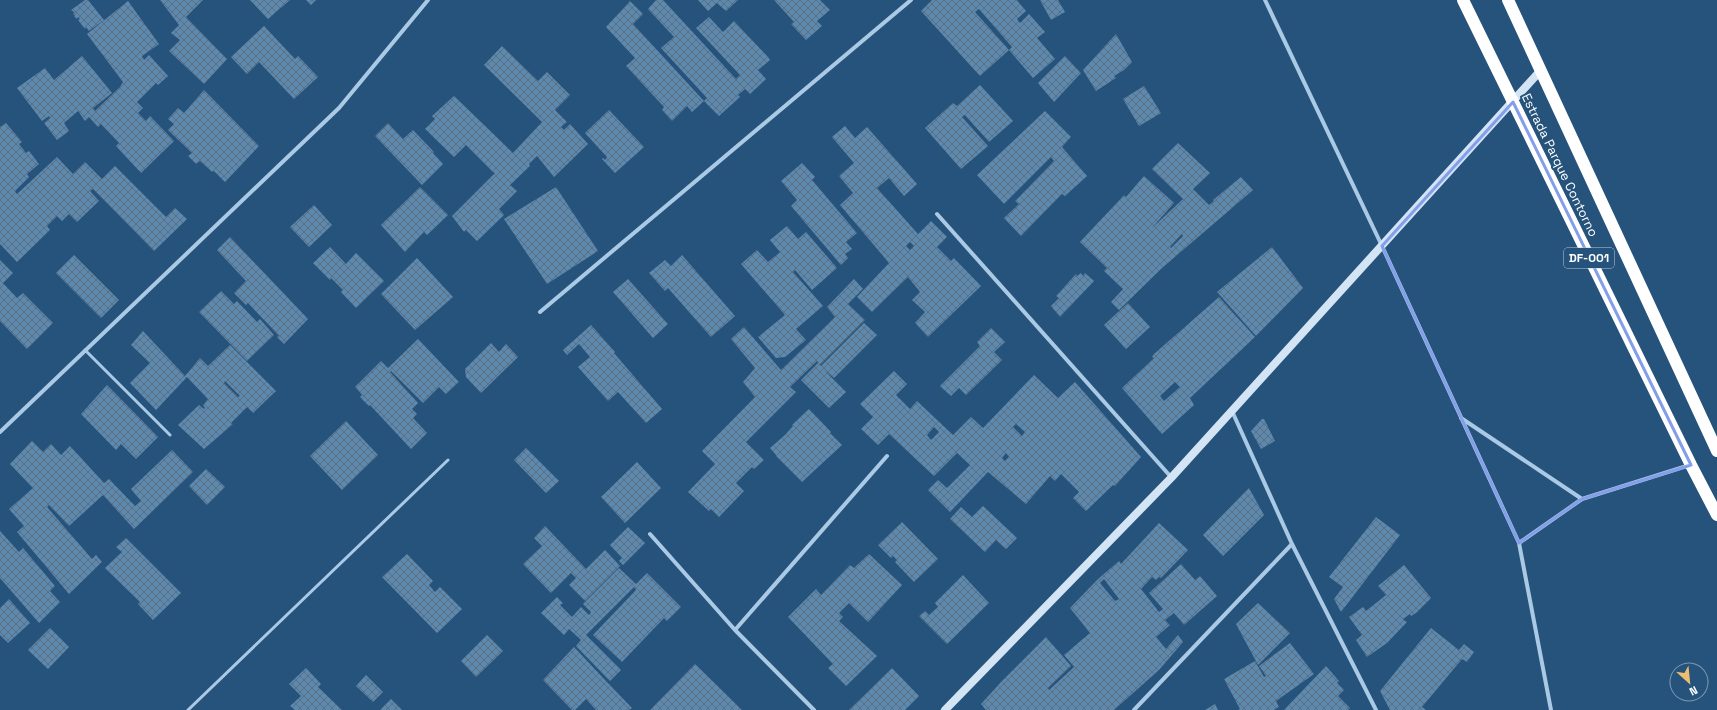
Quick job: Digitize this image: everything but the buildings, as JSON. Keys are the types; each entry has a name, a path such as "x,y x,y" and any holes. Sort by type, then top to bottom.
{"highway":[{"name":"Estrada Parque Contorno","path":"1463,0 1691,465 1717,515"},
{"name":"Estrada Parque Contorno","path":"1508,0 1717,451"}],"street":[{"path":"0,432 339,108 428,0"},
{"path":"540,312 911,0"},
{"path":"1265,0 1382,246 1460,418 1519,543 1551,710"},
{"path":"946,710 1171,478 1541,70"},
{"path":"937,214 1171,478"},
{"path":"1232,411 1292,544 1376,710"},
{"path":"1460,418 1582,499"},
{"path":"735,630 887,456"},
{"path":"1519,543 1582,499 1691,465"},
{"path":"650,534 735,630 814,710"},
{"path":"1134,710 1292,544"}],"lane":[{"path":"85,350 170,435"},
{"path":"188,710 448,460"}],"highlighted area":[{"path":"1513,102 1691,465 1582,499 1519,543 1382,246"}]}
